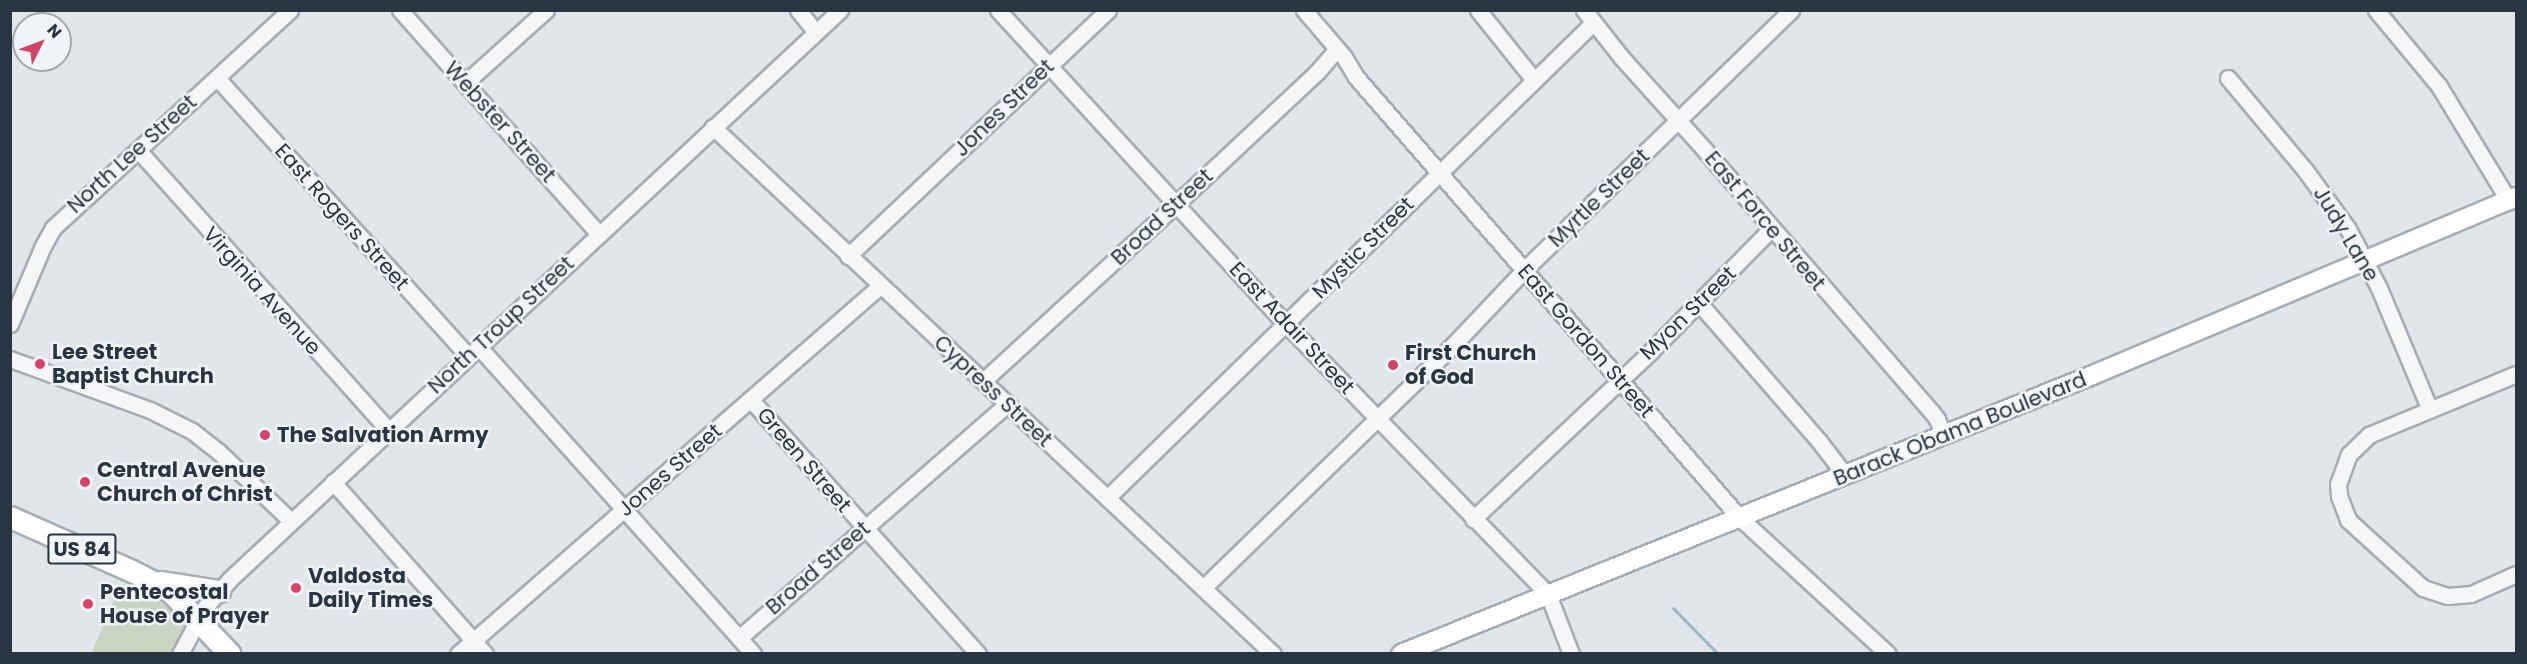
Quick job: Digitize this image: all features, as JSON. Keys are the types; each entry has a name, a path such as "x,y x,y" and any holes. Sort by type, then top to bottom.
{"highway":[{"name":"US 84","path":"10,517 169,590 230,654"},
{"path":"153,581 219,591"}],"main road":[{"name":"Barack Obama Boulevard","path":"1401,654 2095,374 2513,199"}],"street":[{"name":"North Lee Street","path":"10,324 53,228 290,10"},
{"name":"Webster Street","path":"400,10 599,234"},
{"path":"465,83 546,10"},
{"path":"798,10 816,32"},
{"name":"North Troup Street","path":"180,654 198,619 219,591 388,430 840,10"},
{"name":"East Adair Street","path":"998,10 1286,324 1548,594 1571,654"},
{"name":"Jones Street","path":"848,256 1108,10"},
{"name":"East Gordon Street","path":"1304,10 1337,49 1356,77 1739,517 1888,654"},
{"path":"1478,10 1534,80"},
{"name":"East Force Street","path":"1584,10 1771,229 1931,411 1943,434"},
{"name":"Myrtle Street","path":"1203,588 1791,10"},
{"path":"2376,10 2439,86 2513,199"},
{"name":"Mystic Street","path":"1107,498 1593,23"},
{"name":"Broad Street","path":"983,381 1317,72 1337,49"},
{"name":"East Rogers Street","path":"217,78 625,510 753,654"},
{"name":"Judy Lane","path":"2228,78 2331,204 2379,288 2430,410"},
{"name":"Cypress Street","path":"713,127 1273,654"},
{"name":"Virginia Avenue","path":"138,150 388,430"},
{"name":"Myon Street","path":"1473,519 1699,303 1771,229"},
{"name":"Jones Street","path":"458,654 880,286"},
{"path":"1699,303 1819,441 1845,475"},
{"path":"10,359 150,410 192,431 219,452 291,521"},
{"path":"2517,375 2369,435 2349,454 2338,484 2343,510 2353,526 2410,579 2432,592 2448,596 2471,594 2517,574"},
{"name":"Green Street","path":"751,400 978,654"},
{"name":"Broad Street","path":"739,638 1007,404"},
{"path":"333,482 485,654"}],"green space":[{"path":"130,581 169,599 188,621 174,653 91,654 120,587"}],"waterway":[{"path":"1673,608 1718,654"}],"place":[{"name":"Lee Street Baptist Church","path":"40,364"},
{"name":"First Church of God","path":"1393,365"},
{"name":"The Salvation Army","path":"265,435"},
{"name":"Central Avenue Church of Christ","path":"85,482"},
{"name":"Valdosta Daily Times","path":"296,588"},
{"name":"Pentecostal House of Prayer","path":"88,604"}]}
